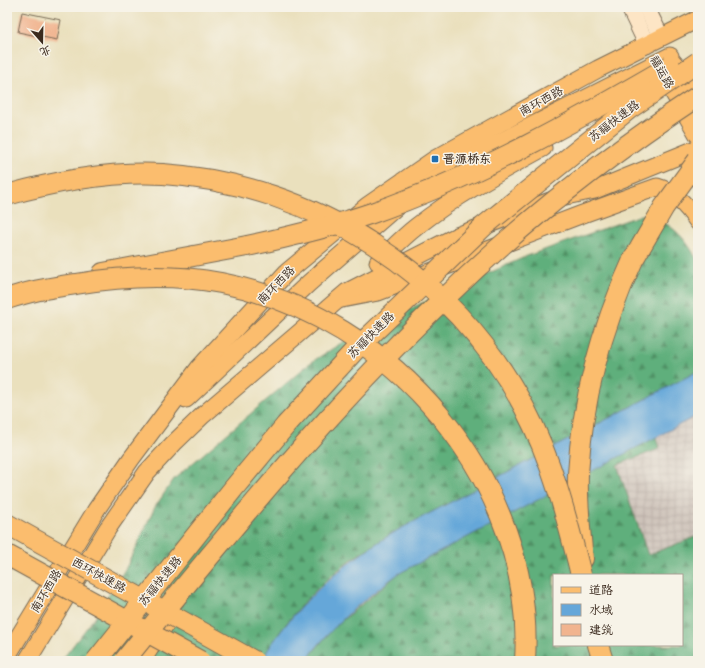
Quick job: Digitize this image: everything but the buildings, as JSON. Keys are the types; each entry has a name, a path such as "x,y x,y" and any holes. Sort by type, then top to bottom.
{"highway":[{"path":"9,298 104,273 192,258 293,236 371,213 477,171 537,142 698,50"},
{"name":"苏福快速路","path":"96,661 286,425 368,338 434,272 489,221 629,109 698,62"},
{"name":"苏福快速路","path":"124,661 198,569 376,366 448,295 502,245 562,197 644,132 698,96"},
{"path":"585,574 578,501 578,474 584,424 599,352 620,290 634,260 664,207 698,160"},
{"path":"7,195 72,179 161,174 220,181 248,187 298,204 356,232 396,259 428,285 465,322 488,350 515,390 528,415 551,468 581,574"},
{"path":"9,298 54,287 92,281 144,278 191,279 222,284 275,298 305,311 360,342 403,376 426,398 444,419 482,476 494,499 513,552 521,584 524,610 525,661"},
{"name":"西环快速路","path":"7,524 254,661"},
{"path":"7,555 200,661"},
{"path":"7,563 100,606"},
{"path":"140,661 198,569"},
{"path":"598,646 603,661"}],"main road":[{"name":"福运路","path":"629,7 654,41 672,75 698,134"},
{"name":"福运路","path":"646,7 654,41"},
{"name":"南环西路","path":"7,656 96,510 199,368 287,272 361,210 435,159 654,41 698,19"},
{"path":"157,426 308,283 387,214 415,192 468,158 663,59"},
{"name":"福运路","path":"672,75 698,102"},
{"path":"343,296 414,228 466,191 672,75"},
{"name":"南环西路","path":"27,661 108,528 147,472 203,415 343,296 382,272 406,262 457,236 561,197 595,190 698,148"},
{"path":"343,296 378,292 657,187 666,190 678,198 698,222"}],"shaded area":[{"path":"698,415 698,536 648,555 617,465 659,449 656,437"}],"green space":[{"path":"641,215 660,220 676,231 689,246 698,263 698,371 398,530 362,552 337,570 312,594 290,619 261,661 61,661 95,617 127,566 155,507 174,479 310,363 360,331 527,256"},
{"path":"656,437 659,449 617,465 648,555 698,536 698,661 306,661 332,629 398,574"}],"water":[{"path":"698,371 698,415 398,574 348,614 326,636 306,661 261,661 274,640 304,603 339,571 377,543 398,530"}],"place":[{"name":"晋源桥东","path":"435,159"}]}
